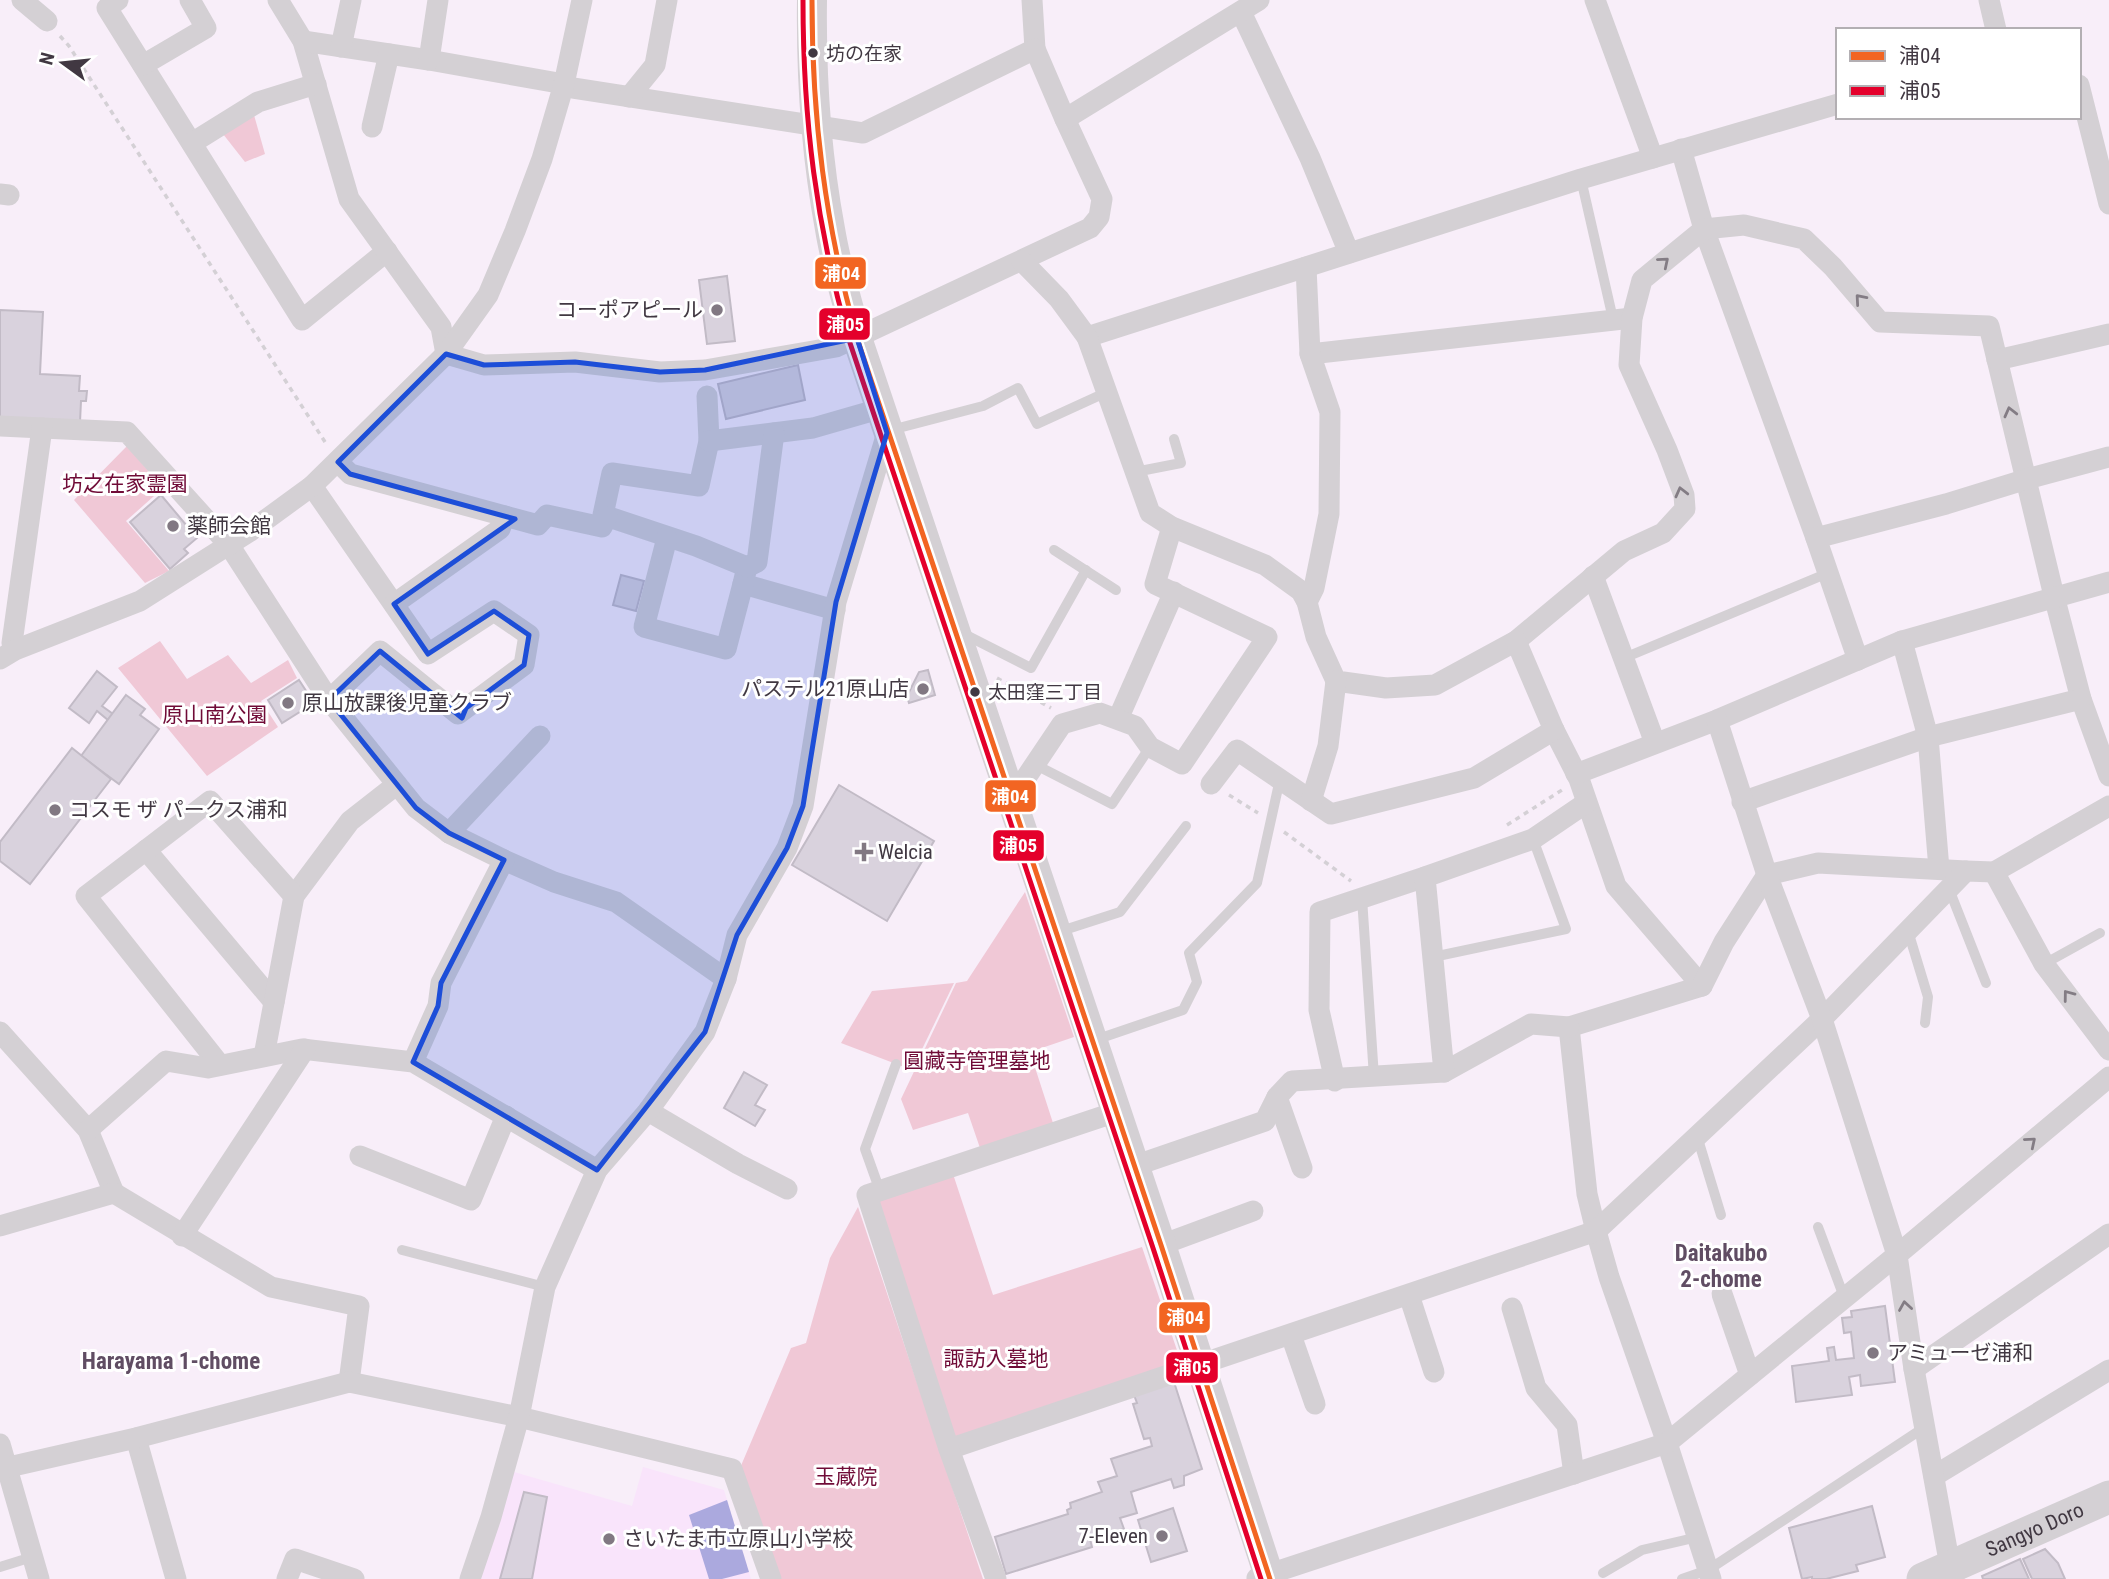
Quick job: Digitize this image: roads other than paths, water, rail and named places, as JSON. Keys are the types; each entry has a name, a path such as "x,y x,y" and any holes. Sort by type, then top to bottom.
{"main road":[{"name":"Sangyo Doro","path":"1943,1575 2109,1497"}],"street":[{"path":"22,0 47,21"},
{"path":"118,0 107,8 302,320 387,251"},
{"path":"143,65 206,28 190,0"},
{"path":"278,0 303,41 349,199 442,327 446,354"},
{"path":"341,47 351,0"},
{"path":"429,60 438,0"},
{"path":"43,428 7,649 140,601 229,545 312,486 446,354 488,295 542,159 564,84 582,0"},
{"path":"629,97 655,65 667,0"},
{"path":"811,0 817,127 830,232 857,338 1201,1366 1264,1578 1667,1443 2109,1077"},
{"path":"446,354 484,365 575,362 660,372 705,370 836,347 1090,228 1099,217 1102,199 1035,49 1032,0"},
{"path":"1065,119 1259,0"},
{"path":"1595,0 1653,158"},
{"path":"1989,0 1996,28"},
{"path":"1241,12 1310,158 1349,253"},
{"path":"303,41 429,60 564,84 573,88 863,133 1035,49"},
{"path":"372,127 389,54"},
{"path":"192,143 258,102 316,84"},
{"path":"2081,93 2109,204"},
{"path":"1087,337 1581,179 1836,105"},
{"path":"1681,149 1704,229 1858,660"},
{"path":"1336,681 1386,688 1436,685 1516,641 1624,551 1663,533 1685,509 1684,495 1667,450 1629,365 1623,318 1642,280 1704,229 1744,225 1804,239 1833,267 1880,322 1989,326 2081,699 2109,776"},
{"path":"1022,261 1059,299 1087,337 1150,513 1172,527 1265,565 1301,591 1307,602 1316,636 1336,681 1328,746 1311,801"},
{"path":"1306,267 1310,354 1330,412 1329,513 1314,588 1307,602"},
{"path":"1310,354 1623,318"},
{"path":"1997,360 2109,334"},
{"path":"707,396 709,441 699,486 612,473 603,515 696,546 745,575 835,610"},
{"path":"709,441 813,428 884,425"},
{"path":"470,1579 491,1517 519,1417 545,1287 597,1170 648,1111 705,1032 726,979 737,935 787,848 803,806 835,610 884,425"},
{"path":"0,426 127,432 229,545 328,700 416,808 449,833 554,882 616,902 726,979"},
{"path":"667,538 644,627 726,649 745,575 757,562 774,433"},
{"path":"1816,538 2109,457"},
{"path":"338,462 351,474 538,525 547,515 602,527 607,517"},
{"path":"312,486 428,654 494,611 529,635 524,665 458,714 380,651 328,700"},
{"path":"394,604 500,529 505,516"},
{"path":"1011,800 1062,724 1100,713 1135,726 1150,747 1182,764 1267,637 1155,584 1172,527"},
{"path":"1593,576 1655,743"},
{"path":"1577,777 1902,641 2109,582"},
{"path":"1118,719 1174,592"},
{"path":"1516,641 1553,730 1577,777 1616,886 1702,986"},
{"path":"1902,641 1928,737 1939,869"},
{"path":"1742,802 1928,737 2081,699"},
{"path":"1717,720 1767,875 1822,1019 1897,1255 1934,1476 1943,1575"},
{"path":"1211,783 1237,750 1331,814 1474,778 1553,730"},
{"path":"449,833 540,736"},
{"path":"264,1056 294,896 350,821 396,785"},
{"path":"220,1065 86,896 210,801 294,896"},
{"path":"1335,1081 1319,1010 1320,912 1532,839 1586,803"},
{"path":"1135,1166 1265,1121 1277,1097 1292,1081 1335,1081 1444,1072 1531,1024 1569,1027 1702,986 1724,942 1767,875 1818,863 1994,872 2109,806"},
{"path":"146,850 274,1002"},
{"path":"413,1062 438,1006 441,983 505,859"},
{"path":"949,1449 1596,1231 1822,1019 1966,871"},
{"path":"1994,872 2044,964 2109,1050"},
{"path":"1425,877 1444,1072"},
{"path":"1569,1027 1587,1194 1596,1231 1609,1277 1710,1575"},
{"path":"0,1032 88,1130 114,1193 271,1287 359,1306 349,1382"},
{"path":"88,1130 166,1061 208,1068 305,1049 413,1062 597,1170"},
{"path":"182,1236 305,1049"},
{"path":"1277,1097 1302,1168"},
{"path":"648,1111 738,1164 787,1189"},
{"path":"996,1579 949,1449 867,1195 1116,1112"},
{"path":"360,1156 471,1200 506,1116"},
{"path":"0,1226 114,1193"},
{"path":"1161,1245 1253,1211"},
{"path":"1914,1369 2109,1234"},
{"path":"1722,1294 1750,1376"},
{"path":"1409,1295 1433,1372"},
{"path":"1512,1308 1536,1388 1567,1426 1574,1474"},
{"path":"1291,1335 1315,1404"},
{"path":"1934,1476 2109,1370"},
{"path":"3,1468 136,1438 349,1382 519,1417 732,1469 771,1579"},
{"path":"136,1438 176,1579"},
{"path":"0,1444 3,1468 38,1579"},
{"path":"287,1579 295,1559 354,1579"}],"lane":[{"path":"1581,179 1623,318"},
{"path":"884,425 983,407 1018,387 1037,424 1107,391"},
{"path":"1135,472 1181,463 1174,439"},
{"path":"1054,550 1116,590"},
{"path":"952,627 1031,668 1086,570"},
{"path":"1624,658 1828,573"},
{"path":"1034,764 1112,804 1150,747"},
{"path":"1092,1041 1183,1010 1197,982 1189,953 1257,883 1280,779"},
{"path":"1056,933 1120,912 1186,826"},
{"path":"1433,957 1566,929 1532,839"},
{"path":"1949,889 1986,982"},
{"path":"1362,898 1374,1077"},
{"path":"1908,931 1928,997 1925,1023"},
{"path":"2044,964 2100,933"},
{"path":"880,1191 865,1149 896,1064"},
{"path":"1697,1136 1721,1215"},
{"path":"1818,1227 1844,1297"},
{"path":"402,1250 545,1287"},
{"path":"1682,1579 1710,1575 1925,1427"},
{"path":"1603,1573 1642,1550 1698,1537"},
{"path":"0,1567 32,1557"}],"water":[{"path":"727,1500 749,1572 722,1579 709,1579 689,1515"}],"place":[{"name":"坊の在家","path":"813,53"},
{"name":"コーポアピール","path":"717,310"},
{"name":"薬師会館","path":"173,526"},
{"name":"パステル21原山店","path":"923,689"},
{"name":"太田窪三丁目","path":"975,692"},
{"name":"原山放課後児童クラブ","path":"288,703"},
{"name":"コスモ ザ パークス浦和","path":"55,810"},
{"name":"Welcia","path":"864,852"},
{"name":"アミューゼ浦和","path":"1873,1353"},
{"name":"7-Eleven","path":"1162,1536"},
{"name":"さいたま市立原山小学校","path":"609,1539"}],"district":[{"name":"Daitakubo 2-chome","path":"1721,1266"},
{"name":"Harayama 1-chome","path":"171,1361"}],"park label":[{"name":"坊之在家霊園","path":"125,484"},
{"name":"原山南公園","path":"215,715"},
{"name":"圓藏寺管理墓地","path":"977,1061"},
{"name":"諏訪入墓地","path":"996,1359"},
{"name":"玉蔵院","path":"846,1477"}]}
